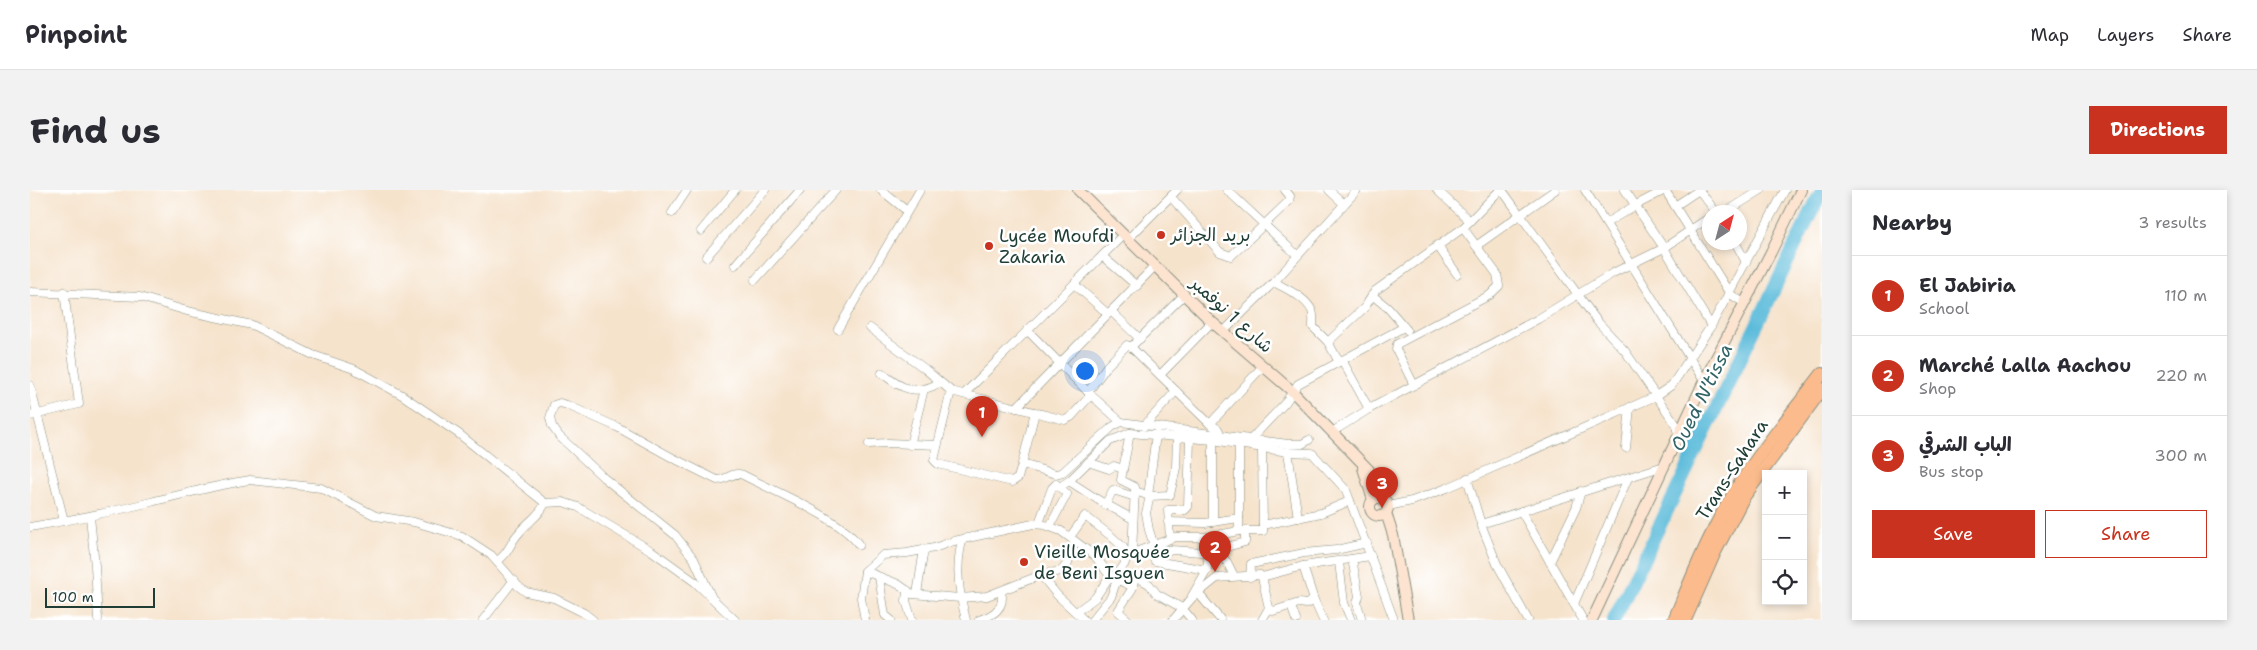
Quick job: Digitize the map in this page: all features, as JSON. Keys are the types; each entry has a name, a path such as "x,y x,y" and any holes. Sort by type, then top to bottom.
{"highway":[{"name":"Trans-Sahara","path":"1674,620 1712,535 1737,488 1779,428 1822,374"},
{"name":"Trans-Sahara","path":"1685,620 1715,552 1743,498 1822,389"}],"main road":[{"name":"شارع 1 نوفمبر","path":"1078,190 1212,322 1292,391 1332,432 1362,465 1382,507"},
{"path":"1592,620 1704,380 1801,190"},
{"path":"1382,507 1404,587 1408,619"}],"street":[{"path":"672,213 687,190"},
{"path":"701,231 735,190"},
{"path":"706,257 765,190"},
{"path":"735,265 800,190"},
{"path":"756,280 836,190"},
{"path":"880,190 908,211"},
{"path":"838,329 920,190"},
{"path":"964,394 1102,256 1177,190"},
{"path":"1227,190 1237,193 1264,226 1297,255"},
{"path":"1171,197 1224,256 1231,256 1291,198 1285,190"},
{"path":"1329,190 1344,204"},
{"path":"1224,331 1274,282 1357,190"},
{"path":"1437,190 1470,221"},
{"path":"1328,342 1365,307 1372,295 1437,245 1463,228 1501,190 1597,321 1625,351 1675,423 1679,436"},
{"path":"1476,246 1555,190"},
{"path":"1585,190 1704,380"},
{"path":"1625,190 1664,248 1711,326"},
{"path":"1606,224 1665,190 1730,294 1744,303"},
{"path":"1675,206 1699,190 1711,205"},
{"path":"1737,205 1760,190"},
{"path":"1382,507 1412,501 1447,488 1656,396 1672,385 1730,294 1784,190"},
{"path":"1332,432 1369,409 1538,319 1613,274 1664,248 1702,223"},
{"path":"1414,385 1396,347 1398,342 1490,296 1499,284 1497,274 1463,228"},
{"path":"1437,245 1457,274"},
{"path":"1739,250 1746,262"},
{"path":"1102,256 1137,286"},
{"path":"1016,408 1155,266"},
{"path":"1274,282 1299,297 1308,306 1313,316 1313,327 1328,342 1341,361 1369,409"},
{"path":"1074,284 1140,339"},
{"path":"30,292 64,292 140,297 187,311 252,325 313,355 354,369 402,395 459,434 545,503 563,502 584,510 674,566 735,620"},
{"path":"33,416 79,404 64,292"},
{"path":"870,328 951,391 1067,420 1089,394 1114,359 1127,346 1131,347 1140,339 1184,295"},
{"path":"1372,295 1411,335"},
{"path":"1160,375 1212,322"},
{"path":"1251,439 1302,382 1404,327"},
{"path":"1027,330 1089,394 1121,422 1297,445 1309,440"},
{"path":"1131,347 1216,428 1221,435"},
{"path":"1210,424 1263,366"},
{"path":"882,373 899,387 929,389 940,383"},
{"path":"30,385 33,416 64,521"},
{"path":"910,445 924,389"},
{"path":"951,391 934,459 938,464 1012,482 1018,478 1035,412"},
{"path":"1144,426 1176,391"},
{"path":"712,598 698,565 675,535 604,478 559,436 552,426 550,418 554,405 560,403 567,405 617,427 671,458 717,480 722,480 734,474 743,475 826,518 859,545"},
{"path":"1626,448 1630,407"},
{"path":"1022,464 1056,474 1062,472 1116,424 1121,422"},
{"path":"1076,612 1095,598 1114,578 1130,554 1135,494 1133,485 1121,480 1130,433"},
{"path":"1061,486 1069,481 1110,441 1130,433 1239,443 1288,452 1314,454 1341,483 1350,501 1396,620 1398,617 1408,619"},
{"path":"1156,434 1146,514 1148,530 1154,547 1154,559 1158,563 1207,570"},
{"path":"1105,505 1113,490 1149,496 1168,496 1171,494 1176,468 1177,437"},
{"path":"1170,539 1168,510 1185,510 1188,507 1190,438"},
{"path":"1212,440 1213,522"},
{"path":"1220,554 1223,548 1245,542 1239,518 1239,443"},
{"path":"870,444 937,445"},
{"path":"1130,554 1154,547 1175,537 1216,536 1242,531 1262,531 1264,525 1262,448"},
{"path":"1288,452 1298,518"},
{"path":"1088,462 1109,469 1114,466 1123,469"},
{"path":"1481,524 1664,466"},
{"path":"1467,478 1481,524 1497,564 1528,620"},
{"path":"1574,604 1628,478"},
{"path":"30,527 90,517 240,481 250,480 321,488 376,516 422,524 462,536 482,547 498,561 526,592 554,598 584,613 593,620"},
{"path":"1069,481 1105,505 1133,519"},
{"path":"1039,524 1053,486 1056,484 1061,486 1067,495 1050,526"},
{"path":"1550,562 1576,508 1581,491"},
{"path":"1264,525 1328,510 1350,501"},
{"path":"498,561 508,551 518,533 539,513 545,503"},
{"path":"1521,510 1583,620"},
{"path":"864,571 898,584 912,594 960,598 987,596 1042,575 1064,569 1069,559 1073,540 1084,516 1111,536 1130,554"},
{"path":"90,517 98,620"},
{"path":"1168,522 1213,522 1239,518"},
{"path":"865,620 861,598 864,571 883,555 924,550 1039,524 1050,526 1073,540 1095,556 1114,578 1133,587"},
{"path":"962,541 957,568 960,598 966,620"},
{"path":"1250,577 1251,564 1304,552 1336,550 1367,543"},
{"path":"1154,547 1220,554 1227,562 1234,576"},
{"path":"917,594 924,550"},
{"path":"1195,595 1207,570 1209,552"},
{"path":"1173,620 1195,595 1217,578 1260,575 1262,577 1303,566 1371,556"},
{"path":"1352,559 1359,596 1357,603 1362,620"},
{"path":"1339,562 1344,603 1350,620"},
{"path":"1303,566 1314,600 1324,620"},
{"path":"1042,575 1064,602 1084,620"},
{"path":"1128,620 1118,611 1133,587 1134,577 1136,576 1148,584 1157,594 1182,608 1192,620"},
{"path":"1262,577 1269,608 1262,620"},
{"path":"879,578 885,615 891,620"},
{"path":"1092,620 1111,597 1114,578"},
{"path":"483,620 514,580"},
{"path":"907,590 906,601 912,620"},
{"path":"979,620 994,614 1002,600 1001,592"},
{"path":"1195,595 1220,619"},
{"path":"1269,608 1273,611 1299,603 1306,604 1314,600"},
{"path":"1291,606 1296,620"}],"waterway":[{"name":"Oued N'tissa","path":"1614,620 1822,190"}],"place":[{"name":"بريد الجزائر","path":"1161,235"},
{"name":"Lycée Moufdi Zakaria","path":"989,246"},
{"name":"El Jabiria","path":"982,437"},
{"name":"الباب الشرقي","path":"1382,508"},
{"name":"Vieille Mosquée de Beni Isguen","path":"1024,562"},
{"name":"Marché Lalla Aachou","path":"1215,572"}]}
